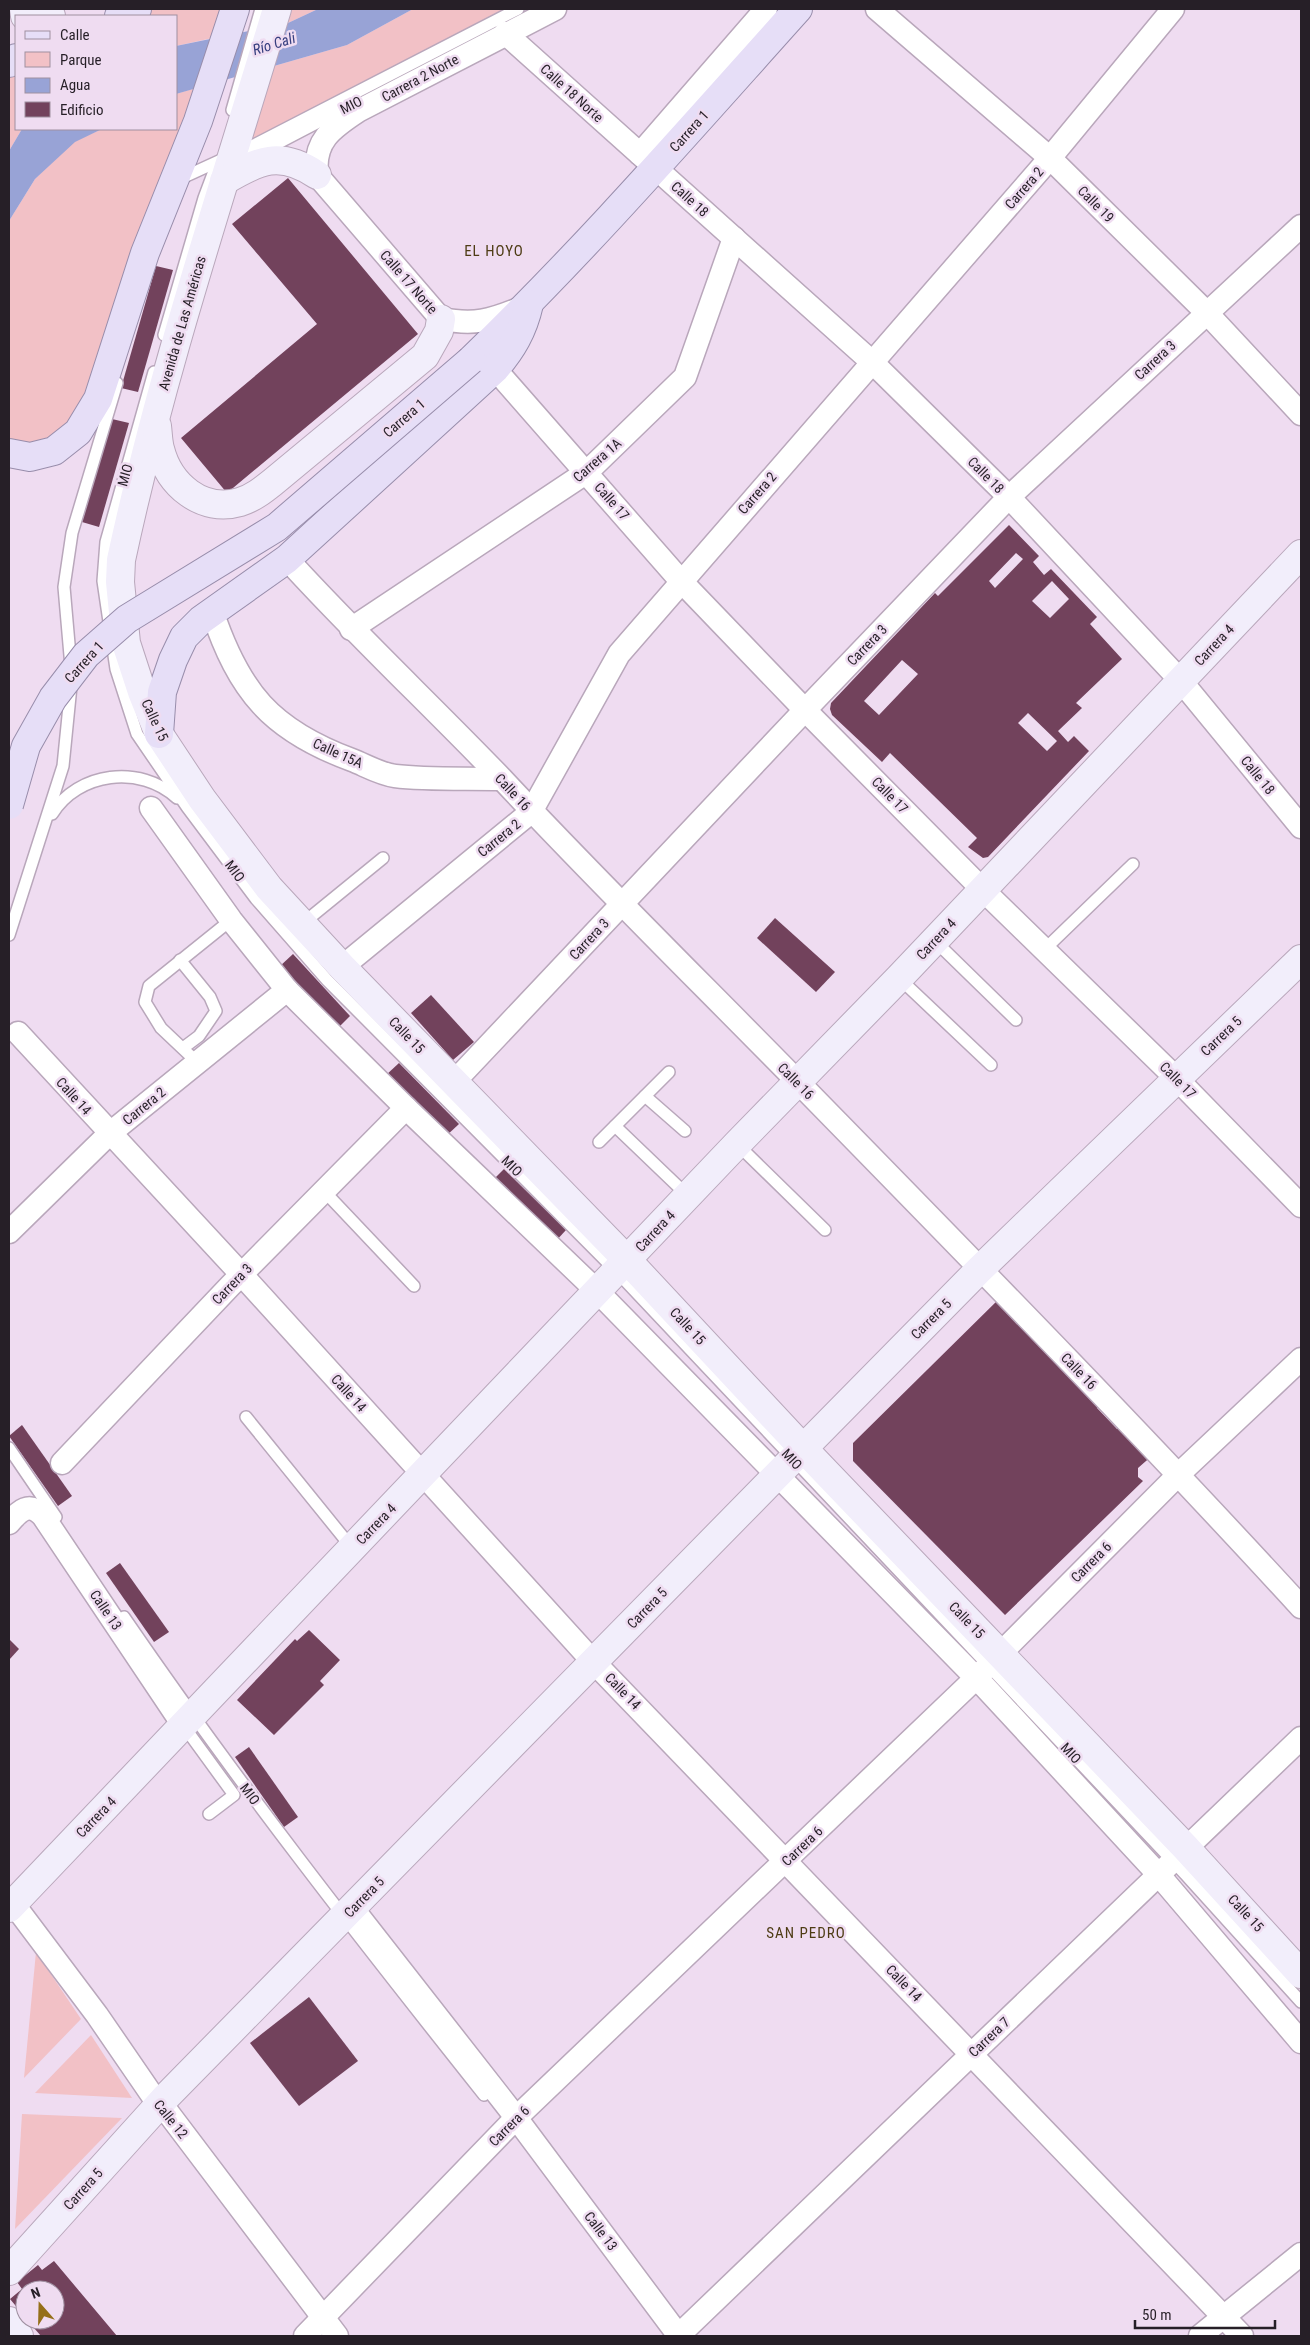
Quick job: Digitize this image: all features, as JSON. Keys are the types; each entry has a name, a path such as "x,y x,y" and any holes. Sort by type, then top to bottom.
{"main road":[{"path":"122,15 138,9"},
{"path":"19,455 54,451 78,432 98,399 145,253 202,127 234,9"},
{"name":"Carrera 1","path":"9,805 26,746 53,698 86,655 127,619 277,527 483,364 529,304 648,161 798,9"},
{"path":"159,734 162,692 173,660 184,637 212,611 287,558 483,364"}],"street":[{"name":"Avenida de Las Américas","path":"126,643 120,582 121,560 156,415 226,155 277,9"},
{"name":"Carrera 2 Norte","path":"317,175 316,163 320,146 338,124 358,111 554,9"},
{"name":"Carrera 1","path":"648,161 766,9"},
{"name":"Calle 19","path":"877,9 1050,158 1206,312 1301,414"},
{"name":"Carrera 2","path":"342,966 531,812 619,654 680,580 1050,158 1173,9"},
{"name":"Calle 18 Norte","path":"505,33 648,161"},
{"path":"226,155 260,162 274,160 303,165 317,175"},
{"name":"Calle 18","path":"648,161 872,362 1009,498 1180,681 1301,827"},
{"name":"Calle 17 Norte","path":"317,175 441,319 478,322 495,319 529,304"},
{"name":"Carrera 3","path":"453,1084 804,710 1009,498 1206,312 1301,226"},
{"name":"Carrera 1A","path":"352,628 587,472 685,377 734,238"},
{"path":"156,415 159,448 165,465 182,488 194,497 211,505 241,502 256,495 273,482 425,356 439,331 441,319"},
{"name":"Calle 17","path":"483,364 587,472 680,580 804,710 982,889 1177,1079 1301,1206"},
{"name":"Carrera 4","path":"10,1903 352,1549 737,1144 899,978 1301,554"},
{"name":"Calle 16","path":"287,558 352,628 501,779 621,905 797,1082 1179,1474 1301,1607"},
{"name":"Calle 15A","path":"212,611 233,666 250,693 268,713 320,748 393,776 501,779"},
{"name":"Calle 15","path":"126,643 142,692 159,734 202,799 270,888 622,1266 791,1461 988,1665 1172,1860 1301,2042"},
{"name":"Calle 15","path":"151,808 232,920 287,990 406,1108 598,1292 791,1461 988,1665 1172,1860 1301,1974"},
{"name":"Carrera 5","path":"9,2271 160,2104 979,1270 1301,959"},
{"name":"Carrera 2","path":"9,1232 190,1056 287,990"},
{"name":"Calle 14","path":"18,1033 595,1662 1242,2336"},
{"name":"Carrera 3","path":"62,1463 242,1275 406,1108"},
{"name":"Carrera 6","path":"305,2336 516,2123 988,1665 1179,1474 1301,1359"},
{"name":"Calle 13","path":"14,1516 32,1508 43,1516 187,1720"},
{"name":"Carrera 7","path":"678,2336 1301,1738"},
{"name":"Calle 12","path":"10,1903 97,2014 160,2104 337,2336"},
{"path":"348,1913 516,2123"},
{"name":"Calle 13","path":"516,2123 678,2336"},
{"name":"Calle 13","path":"516,2123 664,2336"},
{"path":"1200,2336 1225,2318 1301,2254"},
{"path":"9,2321 19,2336"}],"lane":[{"path":"218,98 245,9"},
{"path":"161,346 204,198 226,155 261,9"},
{"name":"MIO","path":"226,155 265,140 518,9"},
{"name":"MIO","path":"184,177 226,155 545,9"},
{"path":"133,329 154,256 202,127"},
{"name":"MIO","path":"156,364 106,542 103,581 116,669 137,734 187,808 256,899 327,980 622,1266"},
{"path":"9,935 63,766 72,675 64,587 72,533 120,375"},
{"path":"44,826 57,806 76,789 98,779 122,776 147,780 169,791 187,808"},
{"path":"302,924 384,858"},
{"path":"1045,949 1133,864"},
{"path":"180,960 210,998 216,1011 199,1036 190,1056 161,1028 145,1002 149,986 180,960 232,920"},
{"path":"934,941 1016,1020"},
{"path":"899,978 991,1065"},
{"path":"598,1142 669,1072"},
{"path":"646,1096 686,1131"},
{"path":"615,1126 688,1196"},
{"path":"737,1144 825,1230"},
{"path":"324,1191 414,1286"},
{"path":"246,1418 352,1549"},
{"name":"MIO","path":"9,1448 187,1720 348,1913"},
{"path":"187,1720 234,1795 209,1814"},
{"path":"1172,1860 1301,2002"}],"green space":[{"path":"137,9 235,9 226,35 178,46 178,15 122,15"},
{"path":"292,9 318,9 288,23"},
{"path":"413,9 518,9 256,144 240,133 274,66 347,45"},
{"path":"15,59 15,130 21,130 9,151 9,63"},
{"path":"212,83 78,432 9,453 9,221 35,179 75,141 100,130 178,130 178,93"},
{"path":"36,1952 81,2019 24,2078"},
{"path":"91,2035 132,2098 35,2093"},
{"path":"22,2114 122,2118 15,2229"}],"water":[{"name":"Río Cali","path":"318,9 413,9 347,45 178,93 178,46 288,23"},
{"path":"21,130 100,130 75,142 35,179 9,221 9,151"}],"building":[{"path":"288,178 418,334 227,493 181,438 317,324 232,224"},
{"path":"156,266 173,270 138,392 121,388"},
{"path":"112,419 129,423 99,527 82,522"},
{"path":"1009,525 1039,556 1033,562 1044,575 1051,569 1097,617 1090,624 1122,659 1076,703 1082,708 1058,731 1068,742 1074,736 1089,751 988,857 983,858 968,847 977,838 890,753 882,762 832,715 830,709 831,703 935,593 938,596","holes":["1016,553 1023,559 995,588 989,581","1052,581 1069,599 1050,618 1032,601","902,660 918,674 879,715 864,701","1028,713 1057,741 1047,751 1018,723"]},
{"path":"775,918 835,972 816,992 757,938"},
{"path":"293,954 350,1016 337,1029 279,967"},
{"path":"431,995 474,1042 453,1060 411,1013"},
{"path":"399,1063 459,1124 445,1137 385,1076"},
{"path":"504,1169 566,1230 555,1242 492,1181"},
{"path":"1002,1296 1104,1401 1097,1408 1117,1429 1125,1422 1154,1454 1138,1468 1138,1477 1143,1481 1005,1615 853,1461 853,1443"},
{"path":"22,1425 72,1496 58,1506 9,1436"},
{"path":"120,1563 169,1632 154,1642 106,1573"},
{"path":"309,1630 340,1660 320,1681 324,1685 274,1735 237,1700 295,1639 297,1641"},
{"path":"9,1639 19,1649 9,1660"},
{"path":"249,1747 298,1817 284,1827 235,1757"},
{"path":"309,1997 358,2061 299,2106 250,2043"},
{"path":"54,2261 117,2336 41,2336 36,2330 65,2330 65,2280 19,2280 38,2265 42,2270"},
{"path":"15,2295 15,2305 10,2299"}],"district":[{"name":"EL HOYO","path":"494,251"},
{"name":"SAN PEDRO","path":"806,1933"}]}
